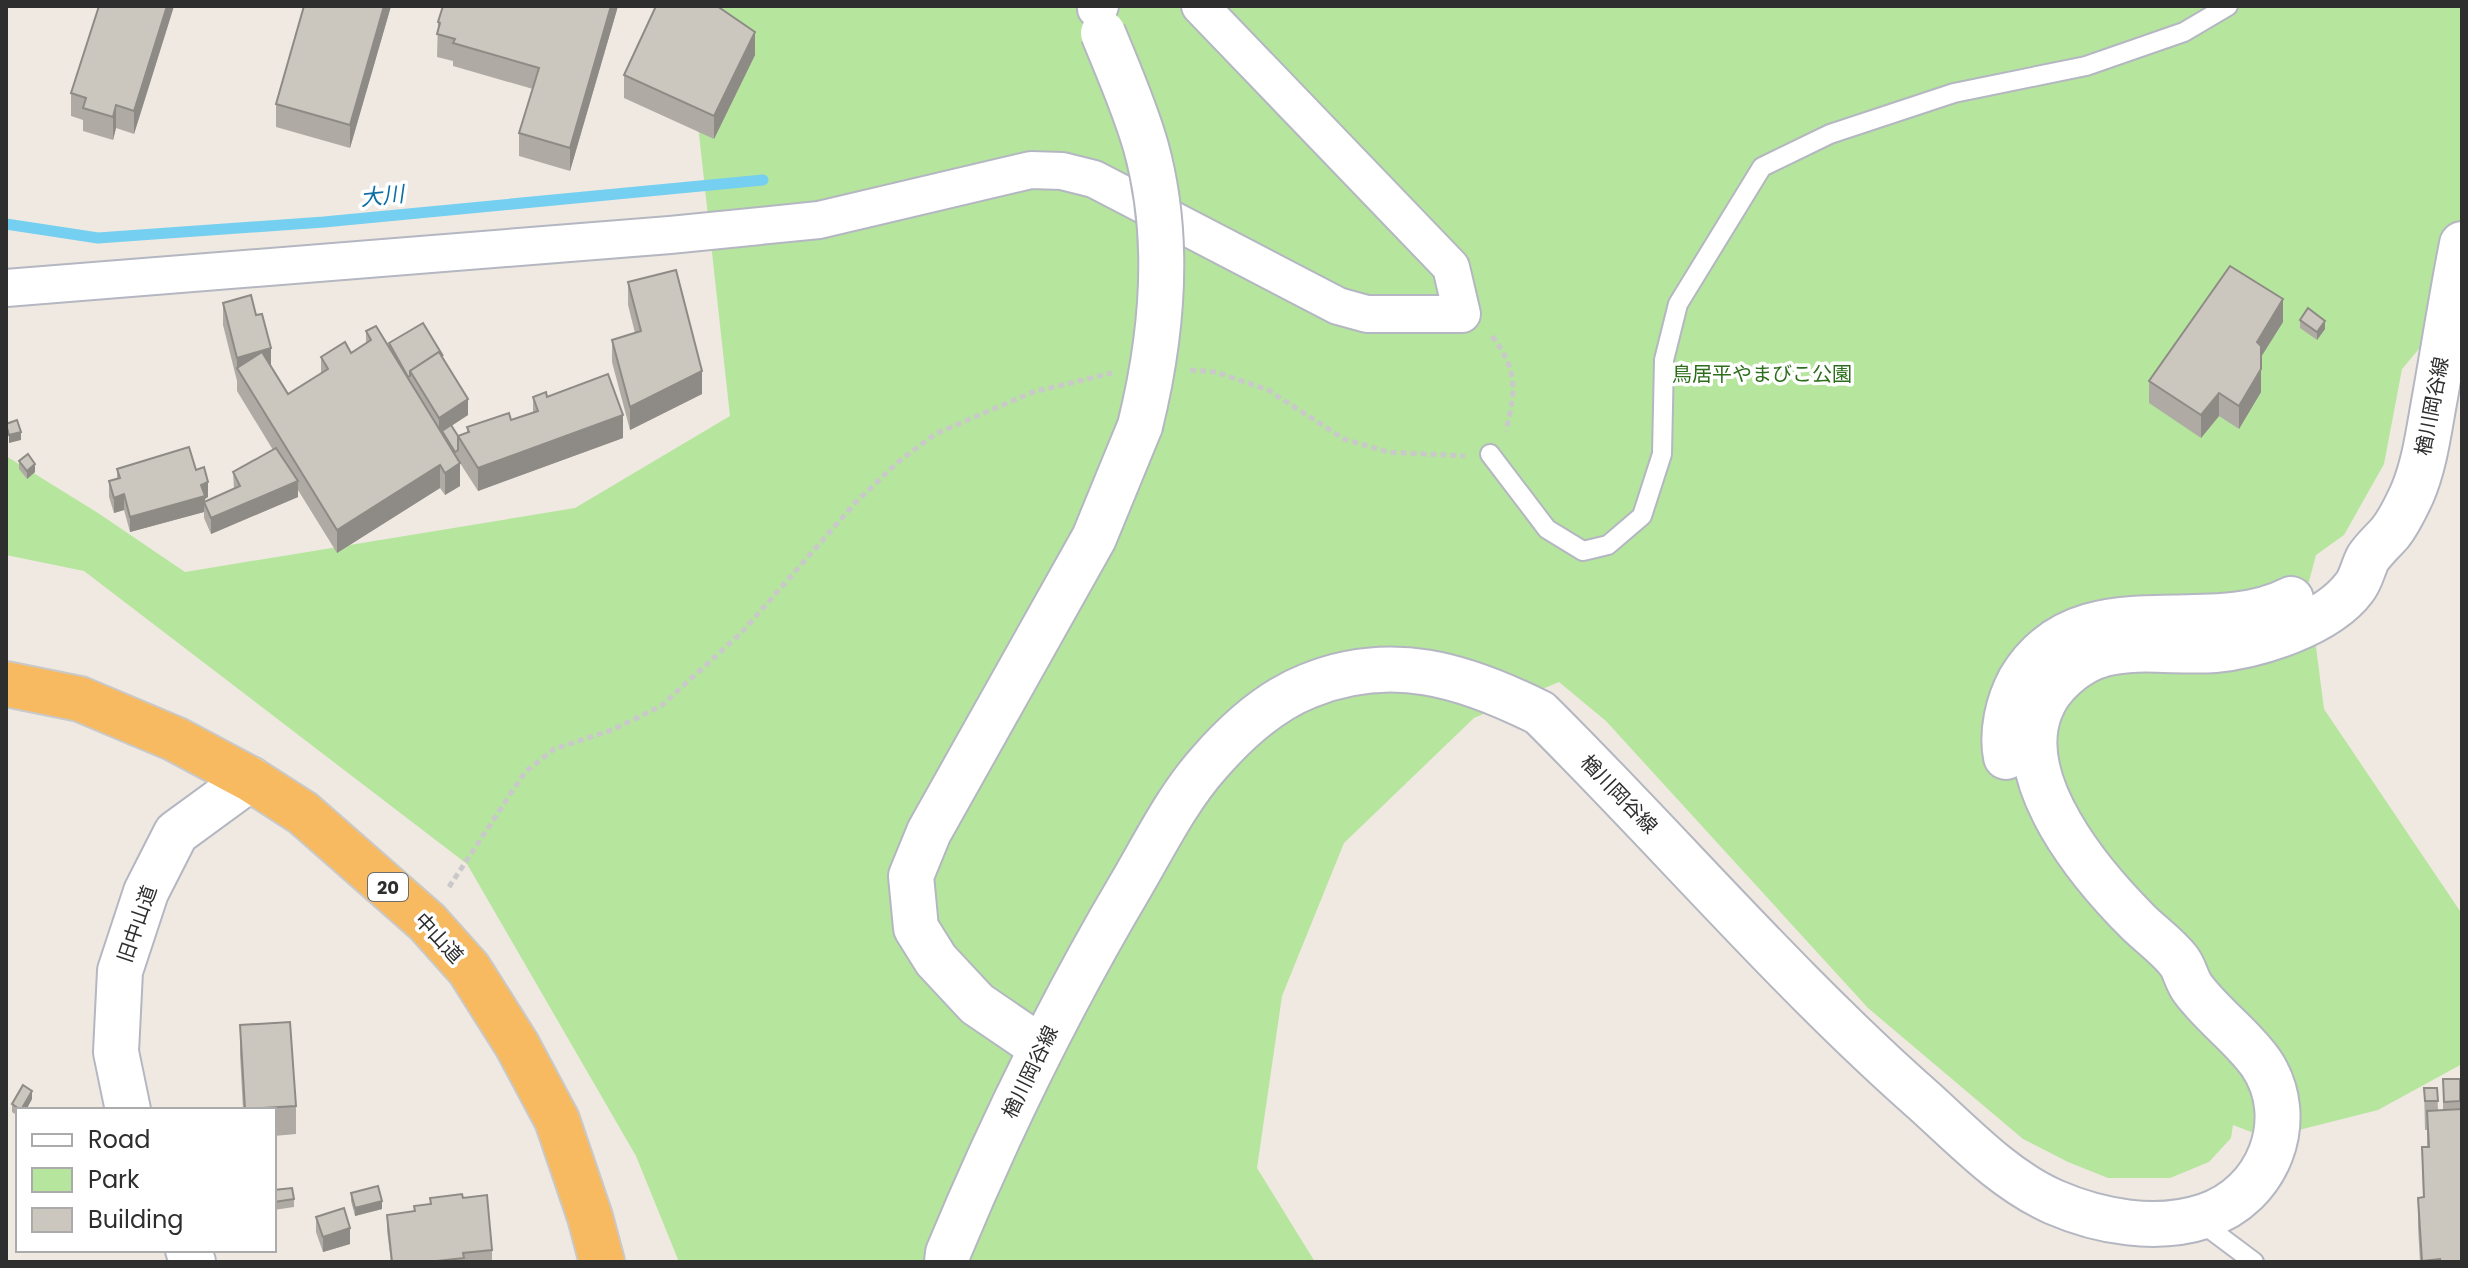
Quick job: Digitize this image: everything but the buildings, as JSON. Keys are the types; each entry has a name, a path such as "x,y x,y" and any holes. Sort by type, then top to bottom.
{"highway":[{"name":"中山道","path":"6,684 80,699 175,739 250,779 303,813 427,922 469,969 517,1045 557,1120 602,1262"}],"main road":[{"path":"1040,1047 977,1004 936,960 916,928 911,876 929,832 1094,538 1140,426 1153,370 1161,313 1157,205 1146,148 1098,13"},
{"name":"楢川岡谷線","path":"947,1262 969,1203 1040,1047 1185,793 1234,736 1281,700 1330,678 1382,669 1436,673 1492,689 1540,713 1852,1038 2011,1177 2050,1200 2096,1217 2134,1223 2176,1224 2197,1219 2215,1213 2246,1193 2263,1171 2276,1142 2277,1117 2273,1090 2261,1064 2190,985 2166,980 2074,889 2027,818 2010,783 2004,750 2011,696 2026,671 2064,636 2093,624 2165,617 2251,614 2277,606 2339,568 2370,556 2394,528 2413,492 2421,465 2462,244"},
{"name":"旧中山道","path":"128,1108 116,1052 120,971 146,892 176,833 250,779"}],"street":[{"path":"6,288 670,235 819,220 1031,170 1062,171 1094,179 1338,306 1367,314 1462,314 1451,267 1200,6"}],"lane":[{"path":"1490,454 1547,529 1583,551 1608,545 1642,516 1662,454 1664,360 1678,304 1762,167 1830,134 1954,93 2086,66 2184,32 2228,6"},
{"path":"2197,1219 2254,1262"}],"path":[{"path":"1181,371 1216,372 1268,390 1344,439 1388,452 1490,454 1504,438 1514,397 1509,359 1489,332 1462,314"},
{"path":"427,922 525,772 554,749 612,730 661,706 742,632 856,502 898,462 935,434 1033,392 1106,373 1121,373"}],"green space":[{"name":"鳥居平やまびこ公園","path":"651,6 2462,6 2462,318 2434,331 2402,369 2384,464 2344,535 2316,555 2308,585 2324,709 2462,914 2462,1064 2378,1110 2267,1138 2233,1125 2231,1138 2209,1162 2170,1178 2108,1178 2068,1162 2023,1139 1868,1008 1606,721 1559,682 1474,718 1344,843 1282,996 1257,1168 1315,1262 679,1262 636,1156 467,864 84,571 6,555 6,456 185,572 575,508 730,416 687,25"}],"waterway":[{"name":"大川","path":"6,224 98,238 324,222 763,180"}]}
